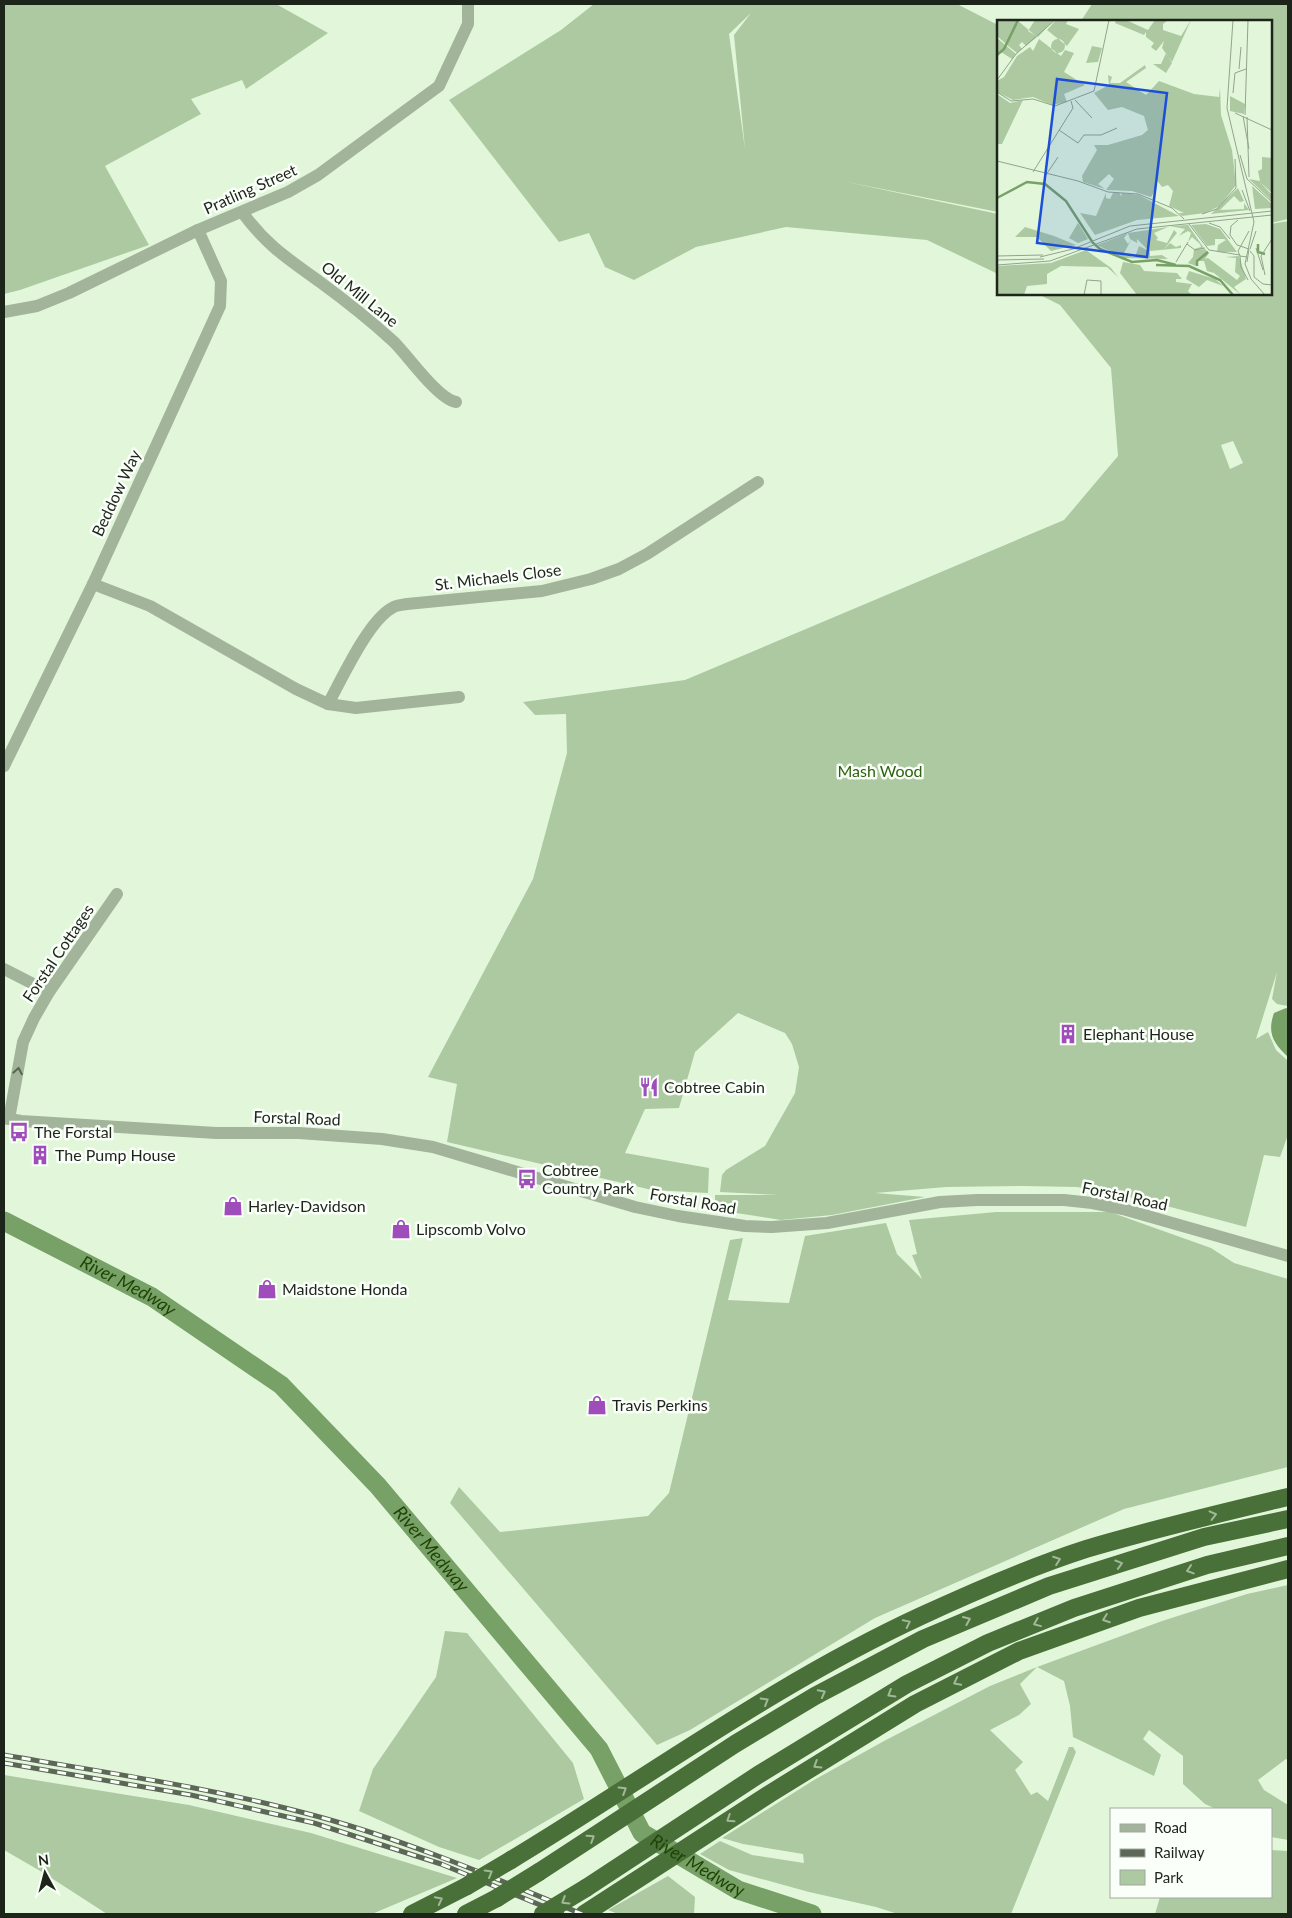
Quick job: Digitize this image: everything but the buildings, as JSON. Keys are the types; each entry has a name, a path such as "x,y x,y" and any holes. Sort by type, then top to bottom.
{"highway":[{"path":"412,1914 511,1860 723,1726 818,1669 912,1620 967,1595 1084,1550 1142,1533 1288,1497"},
{"path":"466,1914 545,1869 735,1744 815,1696 923,1639 1049,1586 1204,1537 1288,1519"},
{"path":"543,1914 621,1866 758,1775 907,1684 988,1644 1074,1608 1207,1565 1288,1546"},
{"path":"584,1914 771,1793 915,1704 1019,1651 1139,1608 1288,1569"}],"street":[{"name":"Pratling Street","path":"4,312 37,306 69,294 198,230 288,192 318,175 439,86 468,24 468,4"},
{"name":"Old Mill Lane","path":"242,212 268,243 370,320 404,352 438,392 450,401 456,402"},
{"name":"Beddow Way","path":"4,766 93,584 220,306 221,281 198,230"},
{"name":"St. Michaels Close","path":"328,704 363,641 377,621 392,608 406,604 542,590 591,579 619,569 647,554 758,482"},
{"path":"93,584 150,606 296,690 328,704 356,708 459,697"},
{"name":"Forstal Cottages","path":"6,1118 23,1042 34,1018 49,992 117,894"},
{"path":"4,969 49,992"},
{"name":"Forstal Road","path":"6,1118 216,1133 299,1133 382,1139 433,1147 635,1207 678,1216 745,1226 772,1227 827,1223 949,1202 1064,1200 1092,1203 1123,1209 1288,1256"}],"green space":[{"path":"4,4 276,4 328,33 246,89 242,80 191,99 201,114 105,166 149,245 4,294"},
{"path":"594,4 957,4 997,24 997,212 842,181 997,214 997,274 927,240 786,227 696,247 634,280 605,267 589,233 559,242 449,100 561,30","holes":["751,13 734,35 745,149 729,34"]},
{"path":"1092,4 1288,4 1288,219 1272,223 1272,20 1082,20"},
{"name":"Mash Wood","path":"1288,221 1288,1006 1277,1004 1272,999 1277,972 1256,1039 1268,1032 1276,1050 1288,1061 1288,1135 1280,1157 1264,1155 1246,1227 1144,1200 1077,1187 946,1187 875,1193 925,1197 832,1215 781,1220 723,1211 715,1203 715,1195 779,1195 720,1192 722,1175 726,1170 765,1146 795,1093 799,1067 792,1044 785,1033 738,1013 695,1052 679,1108 645,1109 625,1153 709,1168 708,1193 652,1190 447,1142 457,1084 428,1077 533,879 567,753 566,714 535,715 523,702 685,680 1064,520 1118,456 1111,368 1060,305 1040,295 1272,295 1272,224","holes":["1233,441 1243,463 1230,469 1221,445"]},
{"path":"996,1212 1110,1212 1211,1248 1234,1263 1288,1279 1288,1467 1124,1509 875,1618 690,1730 657,1745 450,1503 459,1487 500,1532 648,1516 669,1493 730,1240 743,1238 728,1300 789,1303 805,1236 886,1223 897,1254 922,1279 912,1255 917,1254 909,1220"},
{"path":"1288,1585 1288,1760 1286,1759 1258,1780 1264,1790 1288,1805 1288,1840 1272,1837 1272,1808 1214,1808 1205,1804 1183,1784 1183,1756 1149,1730 1143,1739 1161,1755 1154,1776 1073,1737 1070,1706 1064,1681 1037,1667 1162,1621 1247,1594"},
{"path":"445,1631 467,1633 573,1763 584,1799 479,1860 439,1847 359,1811 373,1769 436,1677"},
{"path":"1037,1667 1020,1684 1031,1704 1019,1715 990,1730 1023,1762 1015,1770 1031,1795 1037,1792 1048,1801 1069,1747 1073,1747 1076,1752 1011,1914 898,1914 729,1870 700,1854 720,1841 752,1855 804,1863 803,1854 743,1844 722,1838 814,1780 884,1741 990,1686"},
{"path":"4,1775 189,1805 311,1833 457,1878 372,1914 107,1914 4,1850"},
{"path":"1272,1850 1288,1851 1288,1914 1155,1914 1160,1898 1272,1898"},
{"path":"668,1876 695,1897 694,1914 618,1914 608,1910"}],"shaded area":[{"path":"1286,1008 1288,1009 1288,1057 1278,1047 1271,1032 1274,1013"}],"waterway":[{"name":"River Medway","path":"4,1221 152,1297 281,1385 378,1486 599,1749 642,1833 738,1890 812,1914"}],"railway":[{"path":"4,1755 200,1789 316,1816 418,1849 582,1914"},
{"path":"4,1763 191,1795 314,1823 441,1864 562,1914"}],"place":[{"name":"Elephant House","path":"1068,1034"},
{"name":"Cobtree Cabin","path":"649,1087"},
{"name":"The Forstal","path":"19,1132"},
{"name":"The Pump House","path":"40,1155"},
{"name":"Cobtree Country Park","path":"527,1179"},
{"name":"Harley-Davidson","path":"233,1206"},
{"name":"Lipscomb Volvo","path":"401,1229"},
{"name":"Maidstone Honda","path":"267,1289"},
{"name":"Travis Perkins","path":"597,1405"}]}
